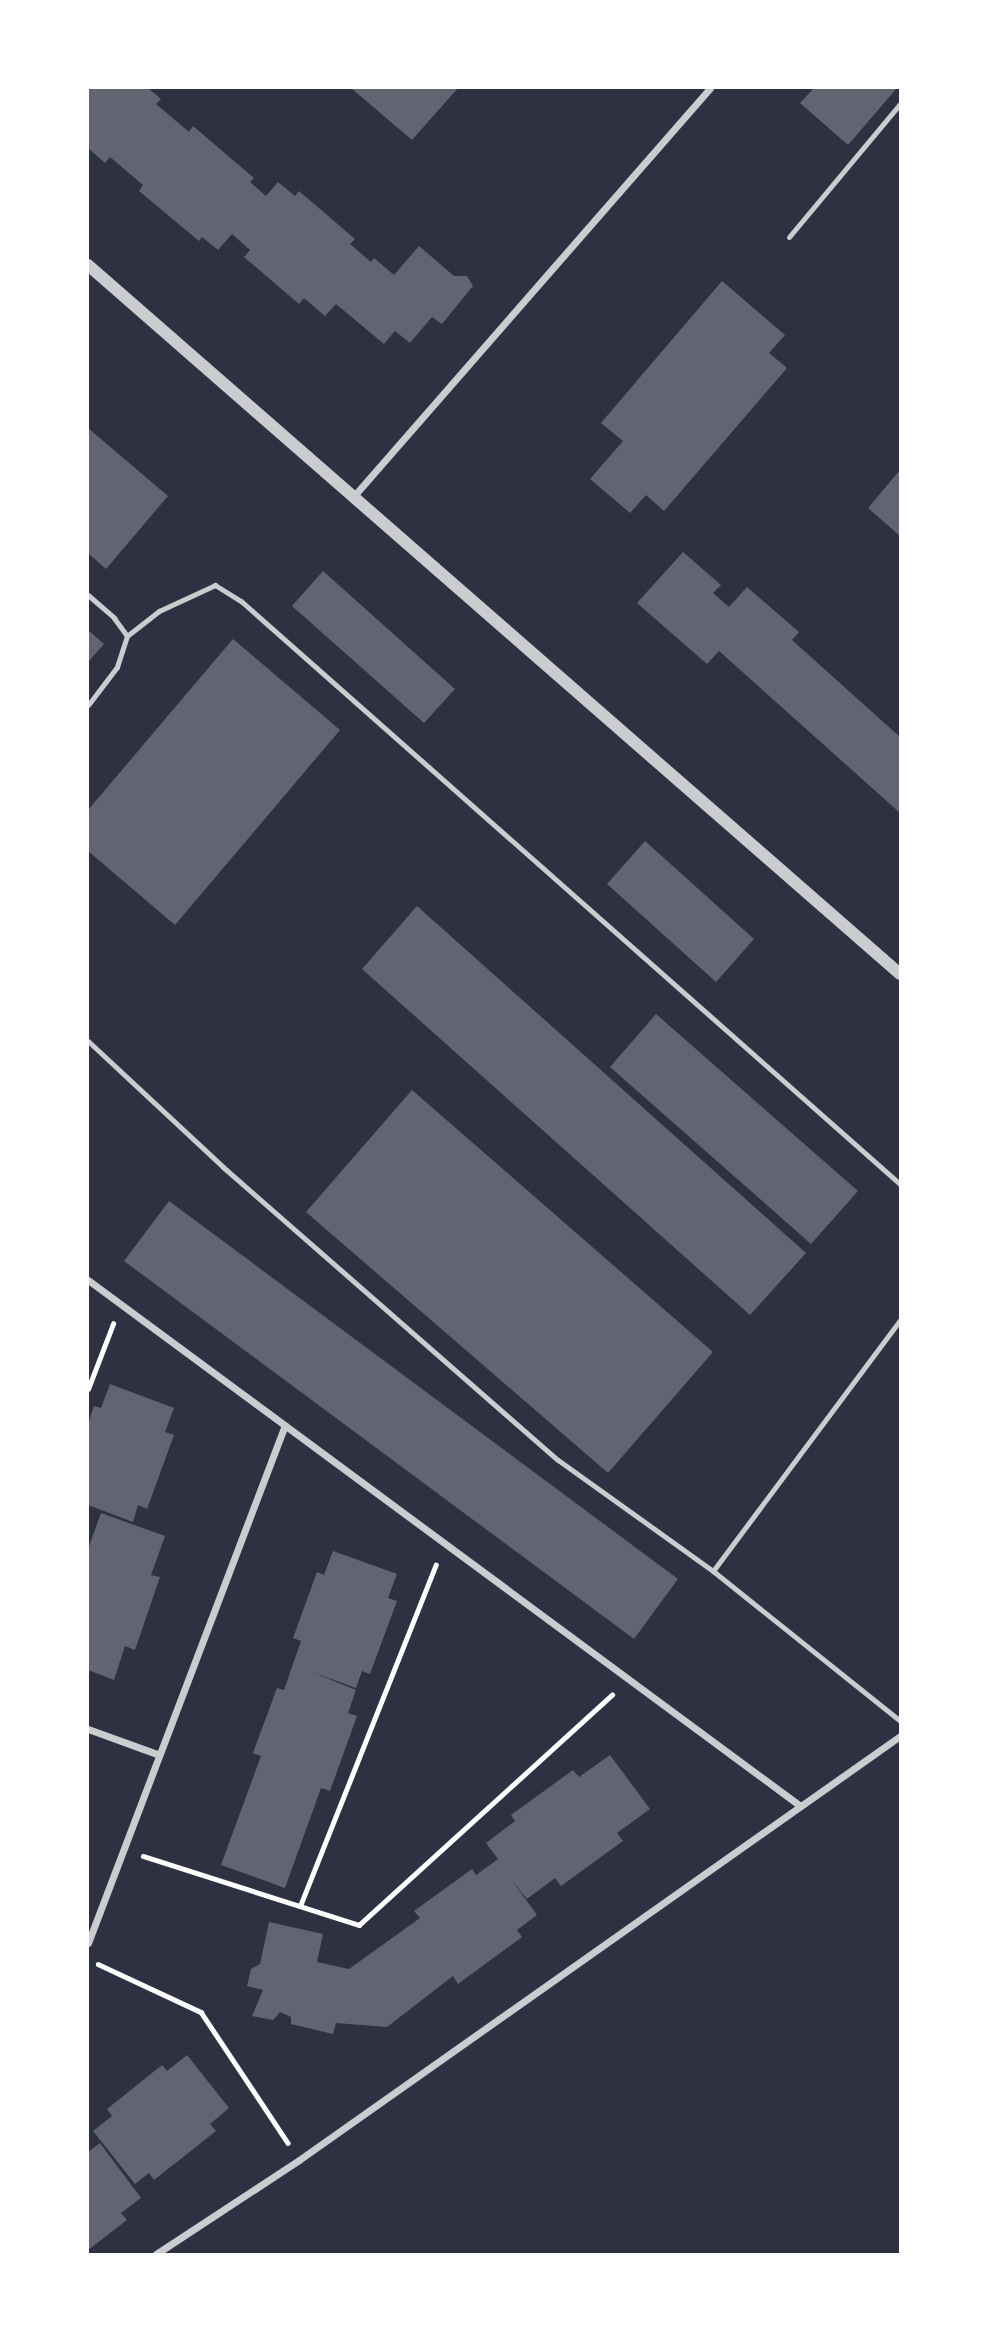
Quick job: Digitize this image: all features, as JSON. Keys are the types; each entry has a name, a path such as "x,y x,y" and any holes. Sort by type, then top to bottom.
{"street":[{"path":"353,497 710,88"},
{"path":"88,265 901,974"},
{"path":"88,1280 799,1805"},
{"path":"88,1943 157,1754 285,1425"},
{"path":"88,1729 157,1754"},
{"path":"156,2255 299,2160 799,1805 901,1736"}],"lane":[{"path":"789,237 901,104"},
{"path":"88,705 117,667 127,636 159,611 215,586 241,601 901,1184"},
{"path":"88,595 114,618 127,636"},
{"path":"88,1041 223,1167 558,1460 713,1571 901,1721"},
{"path":"713,1571 901,1320"}],"path":[{"path":"88,1389 122,1304"},
{"path":"300,1906 444,1545"},
{"path":"122,1849 359,1925 628,1680"},
{"path":"88,1959 201,2011 299,2160"}],"building":[{"path":"88,88 148,88 161,99 156,104 189,132 193,126 254,178 250,182 266,196 278,182 295,196 299,191 355,239 350,244 371,262 374,258 394,275 419,246 454,276 467,276 473,286 442,324 432,317 410,343 395,331 384,344 336,304 325,316 304,298 299,304 244,257 250,250 232,234 218,250 202,237 199,241 139,191 143,185 110,157 105,163 88,148"},
{"path":"351,88 458,88 412,140"},
{"path":"814,88 897,88 848,145 800,103"},
{"path":"722,281 785,335 769,353 787,368 664,511 646,495 630,513 590,479 623,441 601,423"},
{"path":"88,428 168,496 106,569 88,553"},
{"path":"900,470 900,536 868,508"},
{"path":"683,552 721,585 713,593 729,607 747,587 799,632 792,640 900,737 900,813 719,651 707,664 637,603"},
{"path":"323,571 455,689 424,723 292,606"},
{"path":"88,630 104,644 88,662"},
{"path":"233,639 340,730 175,925 88,851 88,810"},
{"path":"645,841 754,939 716,982 607,884"},
{"path":"417,906 806,1253 750,1315 362,969"},
{"path":"656,1014 858,1191 811,1244 610,1067"},
{"path":"412,1090 713,1352 608,1473 306,1212"},
{"path":"169,1201 678,1579 634,1639 124,1261"},
{"path":"110,1384 174,1408 165,1432 174,1435 147,1509 138,1505 133,1522 88,1505 88,1424 94,1406 101,1408"},
{"path":"101,1513 165,1536 151,1575 160,1577 135,1650 125,1646 114,1680 88,1670 88,1549"},
{"path":"333,1551 397,1574 388,1598 397,1601 370,1674 362,1671 356,1688 312,1672 356,1690 348,1713 357,1716 330,1791 321,1788 285,1888 221,1865 261,1756 253,1753 277,1688 284,1690 301,1641 293,1638 317,1572 324,1575"},
{"path":"610,1755 650,1809 617,1833 623,1841 561,1886 555,1878 527,1899 511,1879 537,1915 517,1930 522,1937 458,1984 453,1976 387,2027 336,2023 333,2034 291,2024 291,2017 280,2012 273,2020 252,2016 263,1990 247,1986 251,1969 260,1964 269,1922 323,1934 317,1962 349,1969 420,1918 414,1911 472,1869 476,1875 498,1859 486,1843 515,1821 511,1815 573,1770 579,1777"},
{"path":"187,2055 229,2108 210,2124 216,2131 154,2180 149,2173 135,2184 93,2131 112,2116 107,2109 162,2065 167,2071"},
{"path":"100,2143 141,2198 121,2213 127,2220 88,2250 88,2152"}]}
